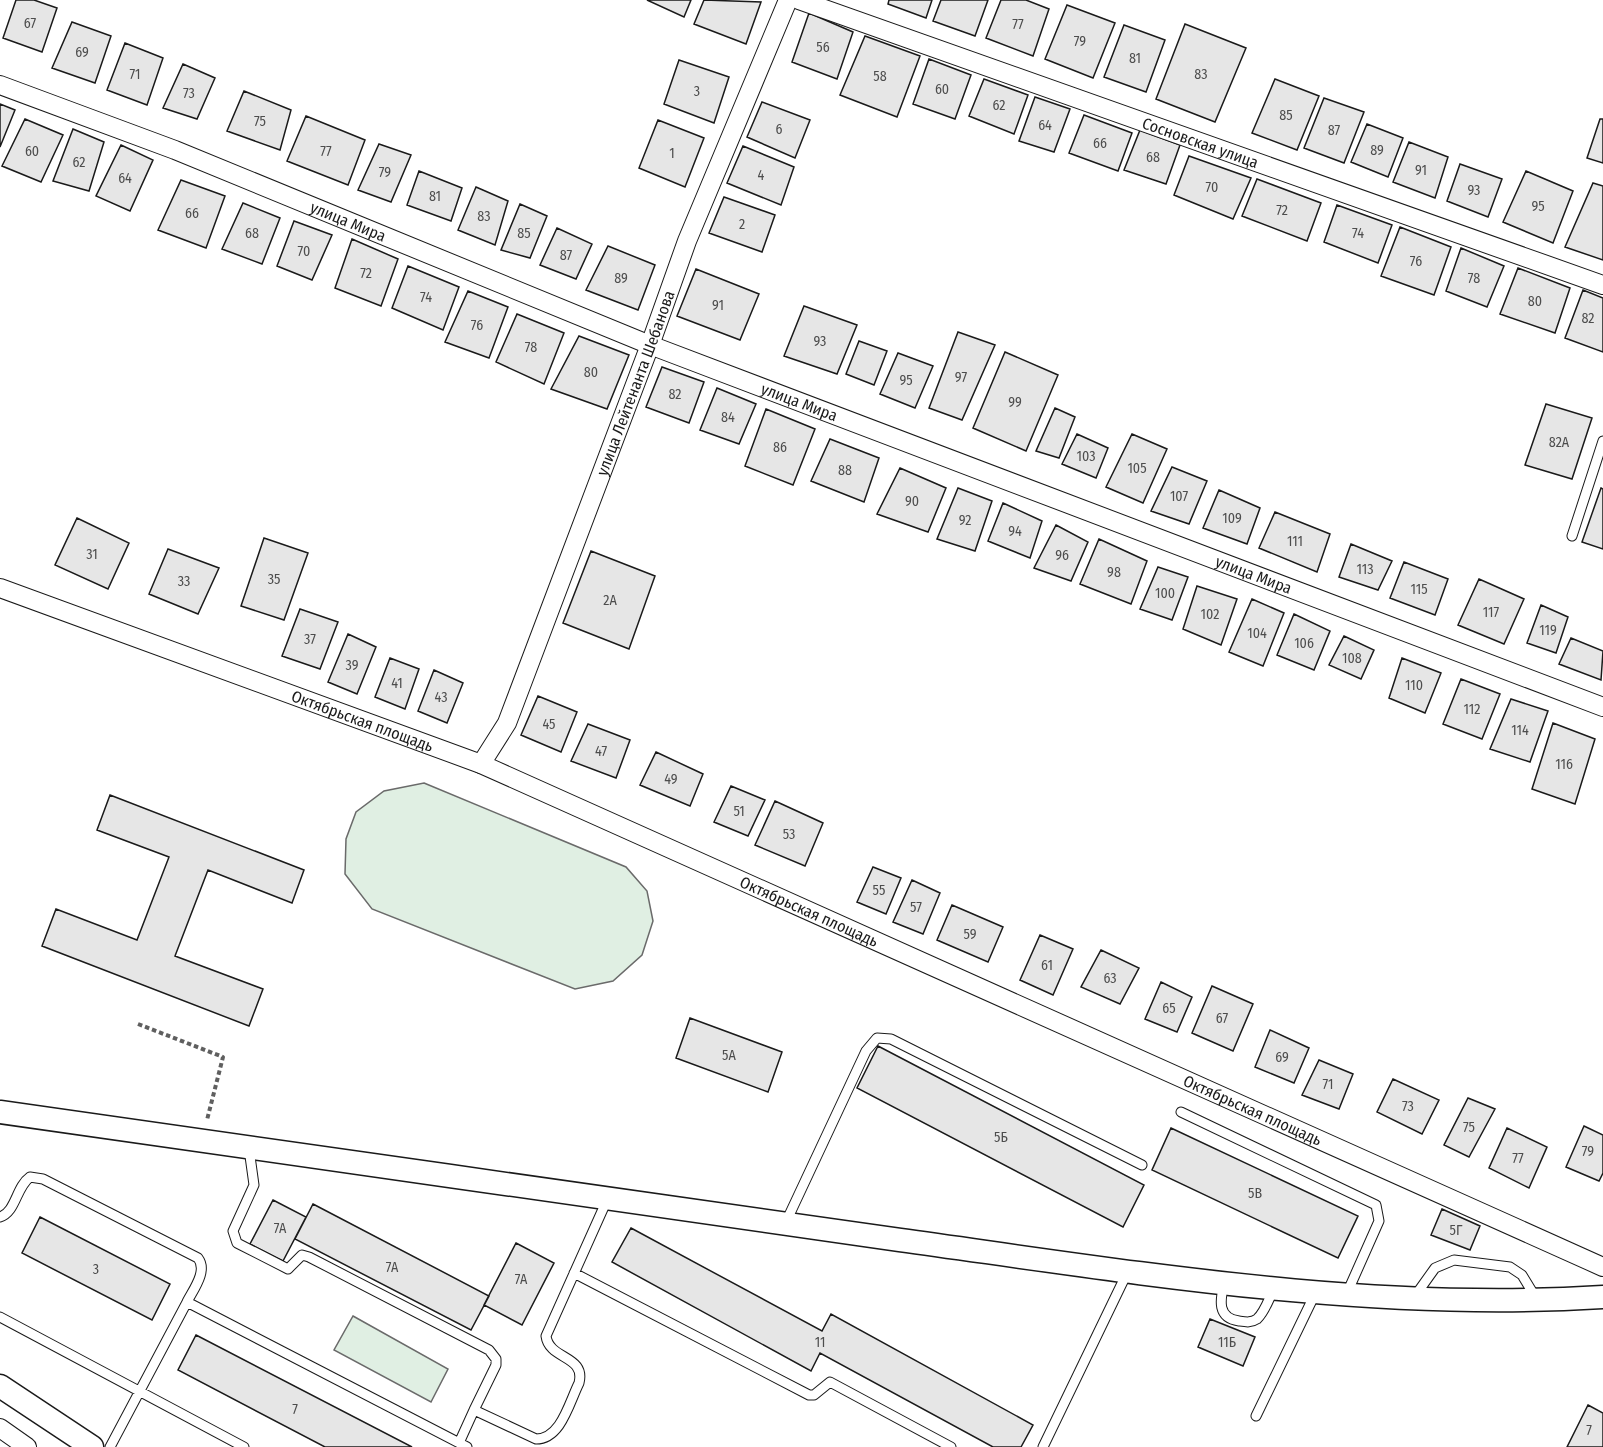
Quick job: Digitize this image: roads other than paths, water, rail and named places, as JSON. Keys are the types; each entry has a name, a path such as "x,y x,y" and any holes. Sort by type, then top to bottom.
{"street":[{"name":"улица Лейтенанта Шебанова","path":"481,764 507,723 687,241 788,0"},
{"name":"Сосновская улица","path":"799,0 1603,285"},
{"name":"улица Мира","path":"0,85 175,150 650,345 1603,707"},
{"name":"Октябрьская площадь","path":"0,588 481,764 1603,1267"},
{"path":"0,1112 785,1224 1315,1294 1414,1298 1603,1297"},
{"path":"0,1386 92,1447"},
{"path":"0,1428 27,1447"}],"lane":[{"path":"1572,536 1603,441"},
{"path":"785,1224 866,1051 873,1041 881,1038 891,1039 1142,1165"},
{"path":"1180,1112 1376,1205 1379,1221 1346,1295"},
{"path":"187,1302 463,1445 474,1410 496,1365 496,1359 489,1350 309,1257 299,1257 288,1269 234,1240 233,1231 254,1185 248,1147"},
{"path":"0,1227 3,1216 25,1180 30,1177 43,1179 198,1258 201,1263 201,1272 187,1302 110,1447"},
{"path":"474,1410 530,1438 546,1438 559,1426 580,1377 576,1365 552,1350 546,1336 608,1198"},
{"path":"1414,1298 1435,1268 1454,1260 1510,1267 1521,1275 1536,1298"},
{"path":"1043,1447 1128,1270"},
{"path":"574,1273 809,1395 814,1395 830,1382 951,1447"},
{"path":"1224,1283 1220,1301 1222,1312 1231,1320 1247,1322 1261,1315 1274,1289"},
{"path":"1256,1416 1315,1294"},
{"path":"0,1317 244,1447"}]}
